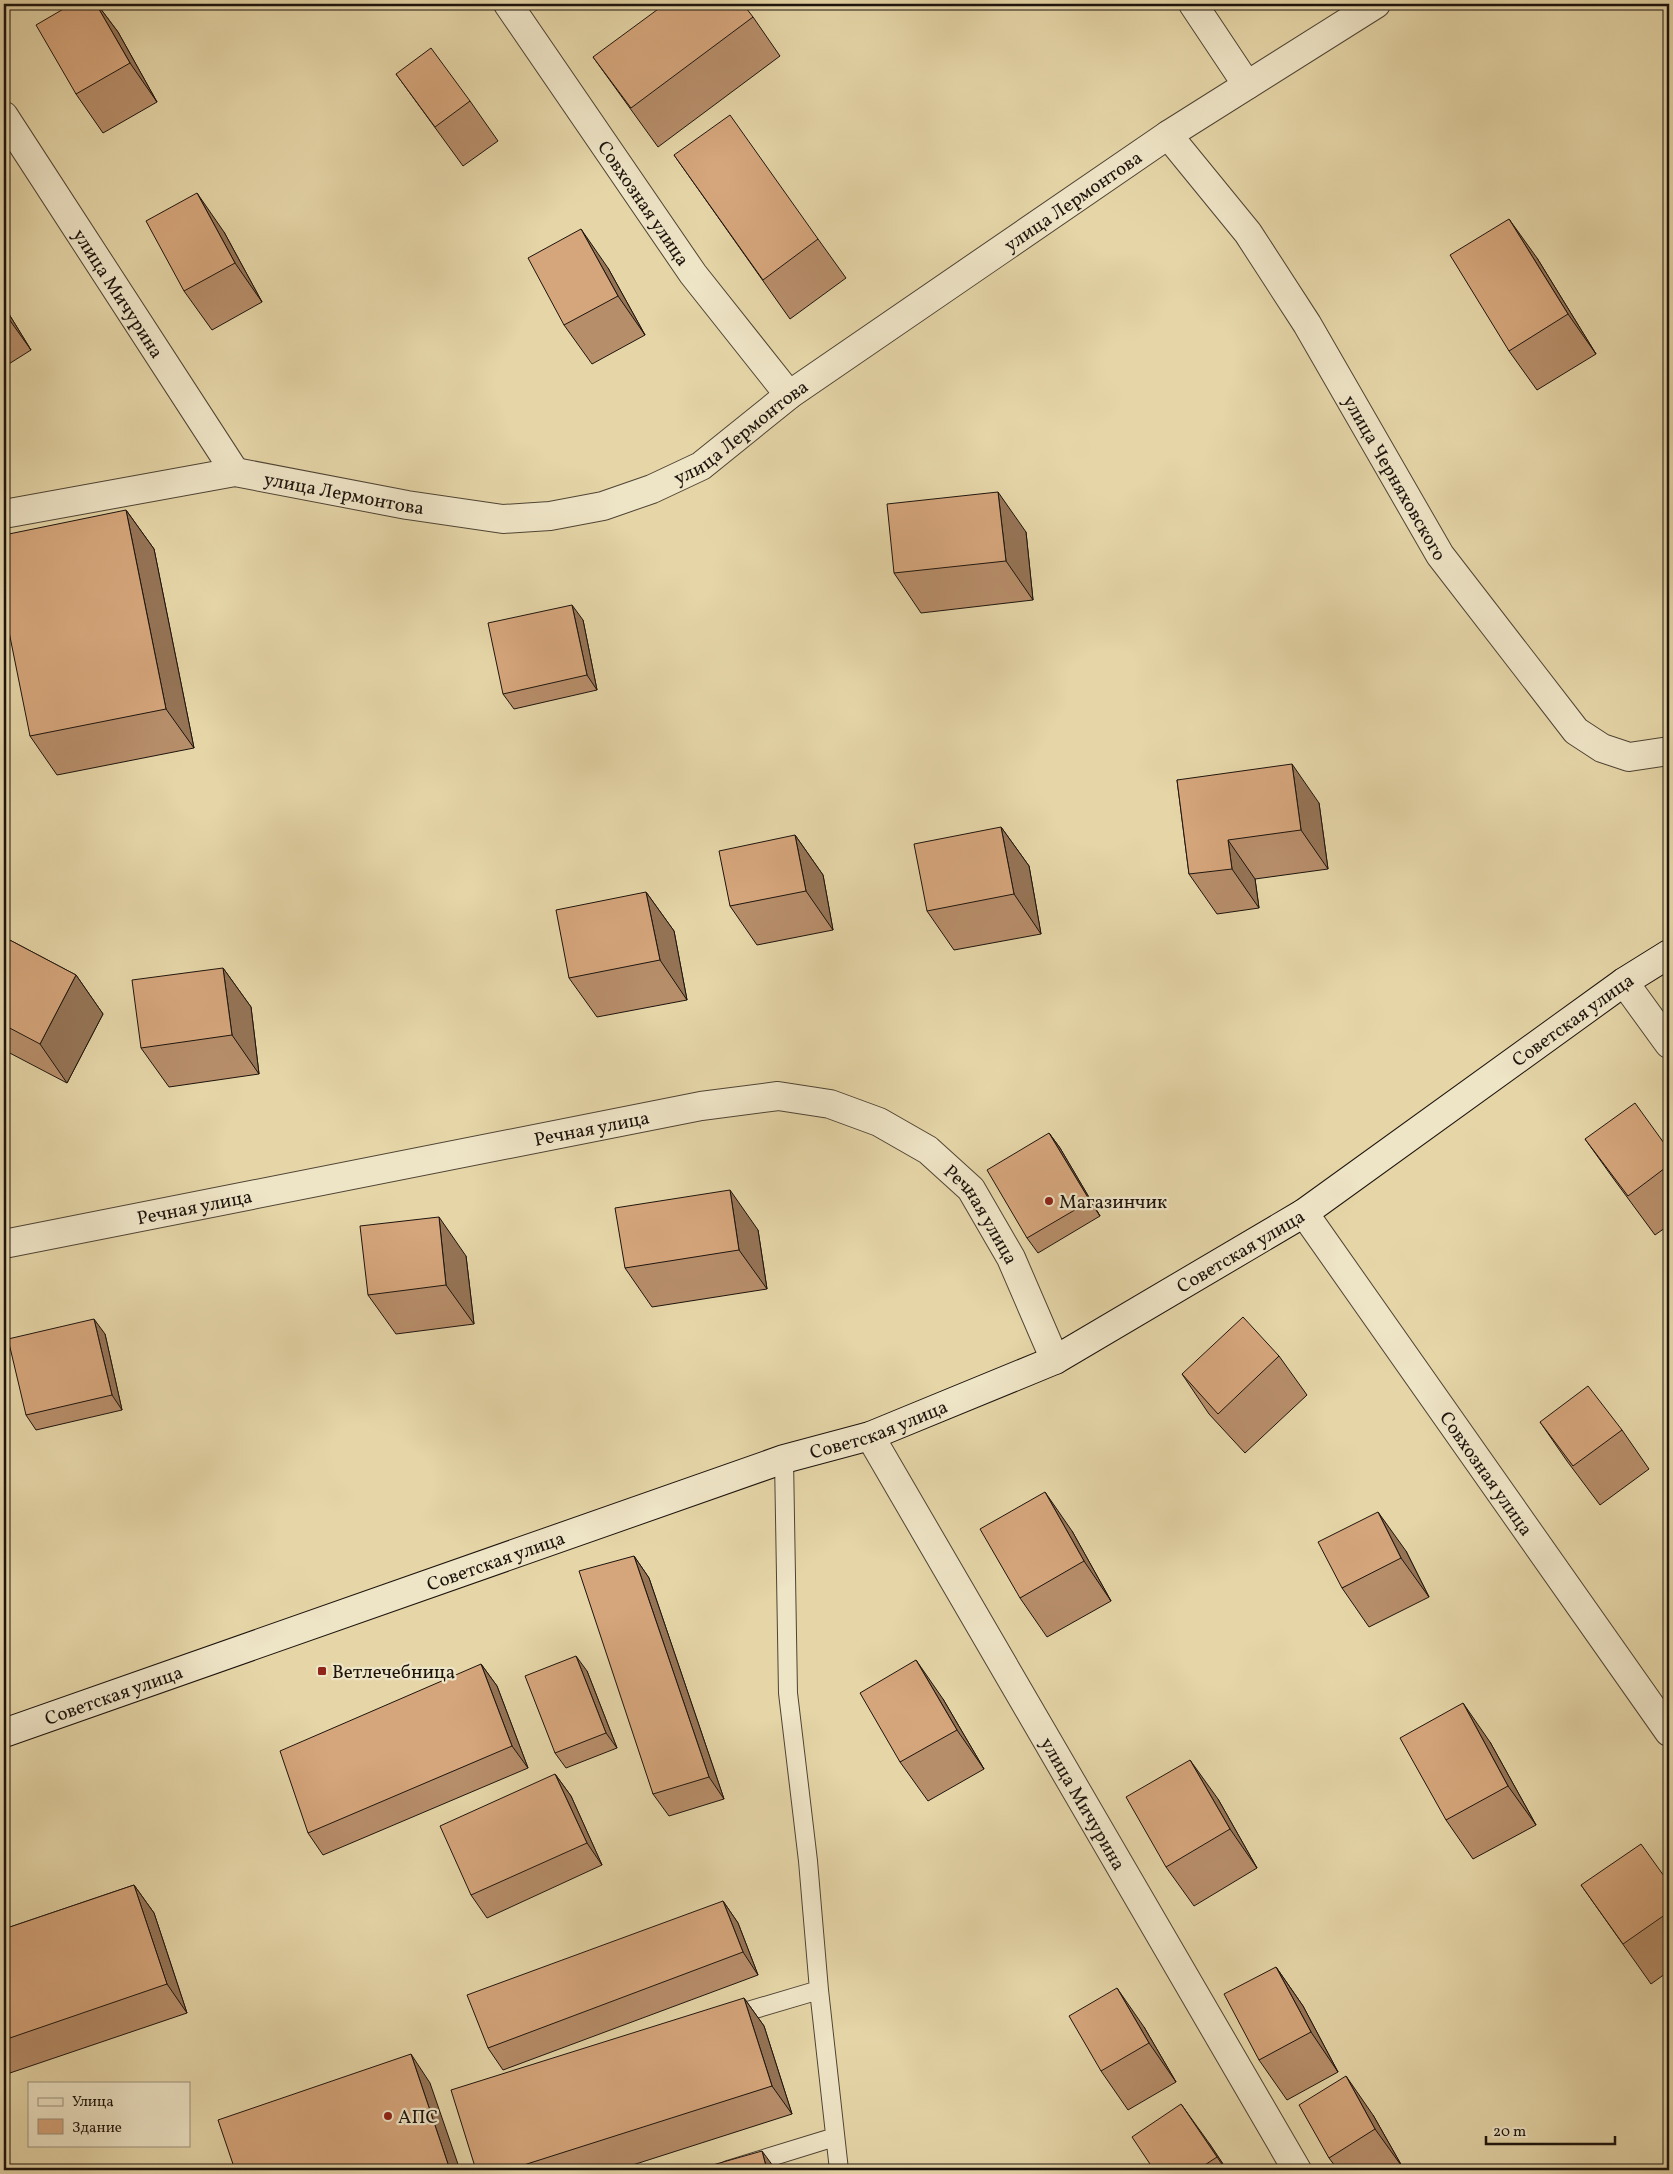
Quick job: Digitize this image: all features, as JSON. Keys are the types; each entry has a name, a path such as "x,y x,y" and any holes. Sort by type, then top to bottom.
{"street":[{"name":"Совхозная улица","path":"508,4 693,274 789,395"},
{"path":"1193,4 1247,84"},
{"name":"улица Лермонтова","path":"4,514 234,472 407,505 494,517 550,516 603,506 652,490 701,466 789,395 1168,135 1376,4"},
{"name":"улица Мичурина","path":"4,116 234,472"},
{"name":"улица Черняховского","path":"1168,135 1248,232 1307,324 1440,555 1576,731 1602,748 1630,757 1669,751"},
{"name":"Советская улица","path":"4,1733 784,1459 870,1436 1055,1360 1304,1213 1624,982 1669,954"},
{"path":"1624,982 1669,1044"},
{"name":"Речная улица","path":"4,1244 701,1106 778,1096 830,1104 878,1122 928,1150 971,1189 1011,1258 1055,1360"},
{"name":"Совхозная улица","path":"1304,1213 1669,1732"},
{"name":"улица Мичурина","path":"870,1436 1297,2170"}],"lane":[{"path":"784,1459 788,1693 808,1861 819,1990 839,2170"},
{"path":"714,2021 819,1990"},
{"path":"728,2170 836,2137"}],"building":[{"path":"72,4 96,4 130,63 76,94 36,25"},
{"path":"665,4 743,4 753,17 631,108 593,57"},
{"path":"431,48 470,101 435,127 396,74"},
{"path":"730,115 818,239 763,280 674,155"},
{"path":"197,193 235,263 184,291 146,221"},
{"path":"1509,219 1568,314 1509,351 1450,255"},
{"path":"581,229 618,296 564,325 528,258"},
{"path":"998,492 1006,561 894,573 887,504"},
{"path":"126,510 166,709 30,736 4,607 4,535"},
{"path":"572,605 587,675 503,694 488,623"},
{"path":"1292,764 1301,830 1228,840 1232,869 1189,874 1177,780"},
{"path":"1001,827 1014,894 927,911 914,844"},
{"path":"795,835 806,891 730,906 719,851"},
{"path":"646,892 660,960 569,978 556,910"},
{"path":"4,937 76,975 40,1044 4,1025"},
{"path":"223,968 232,1035 141,1048 132,980"},
{"path":"1635,1103 1669,1150 1669,1165 1628,1196 1585,1139"},
{"name":"Магазинчик","path":"1049,1133 1090,1201 1027,1238 987,1170"},
{"path":"730,1190 739,1250 625,1268 615,1208"},
{"path":"439,1217 446,1285 368,1295 360,1226"},
{"path":"1243,1317 1279,1356 1218,1414 1182,1374"},
{"path":"94,1319 112,1395 26,1415 8,1339"},
{"path":"1588,1386 1622,1430 1573,1466 1540,1422"},
{"path":"1045,1492 1084,1561 1020,1598 980,1529"},
{"path":"1378,1512 1401,1558 1342,1588 1318,1542"},
{"path":"634,1556 709,1777 653,1794 579,1571"},
{"path":"576,1656 606,1733 555,1753 525,1676"},
{"path":"916,1660 957,1730 900,1762 860,1693"},
{"path":"481,1664 512,1746 308,1833 280,1751"},
{"path":"1463,1703 1508,1786 1446,1820 1400,1738"},
{"path":"1190,1760 1230,1829 1166,1867 1126,1797"},
{"path":"555,1774 587,1843 471,1895 440,1826"},
{"path":"1641,1844 1669,1883 1669,1912 1623,1944 1581,1885"},
{"path":"134,1885 167,1984 4,2040 4,1929"},
{"path":"723,1901 743,1952 488,2048 467,1995"},
{"path":"1276,1967 1311,2032 1259,2060 1224,1994"},
{"path":"1117,1988 1149,2043 1101,2071 1069,2016"},
{"path":"744,1998 772,2086 508,2170 476,2170 451,2090"},
{"name":"АПС","path":"411,2054 450,2170 235,2170 218,2120"},
{"path":"1346,2076 1375,2129 1329,2158 1299,2105"},
{"path":"1181,2104 1217,2157 1197,2170 1154,2170 1132,2137"},
{"path":"762,2151 767,2170 695,2170"}],"place":[{"name":"Магазинчик","path":"1049,1201"},
{"name":"Ветлечебница","path":"322,1671"},
{"name":"АПС","path":"388,2116"}]}
